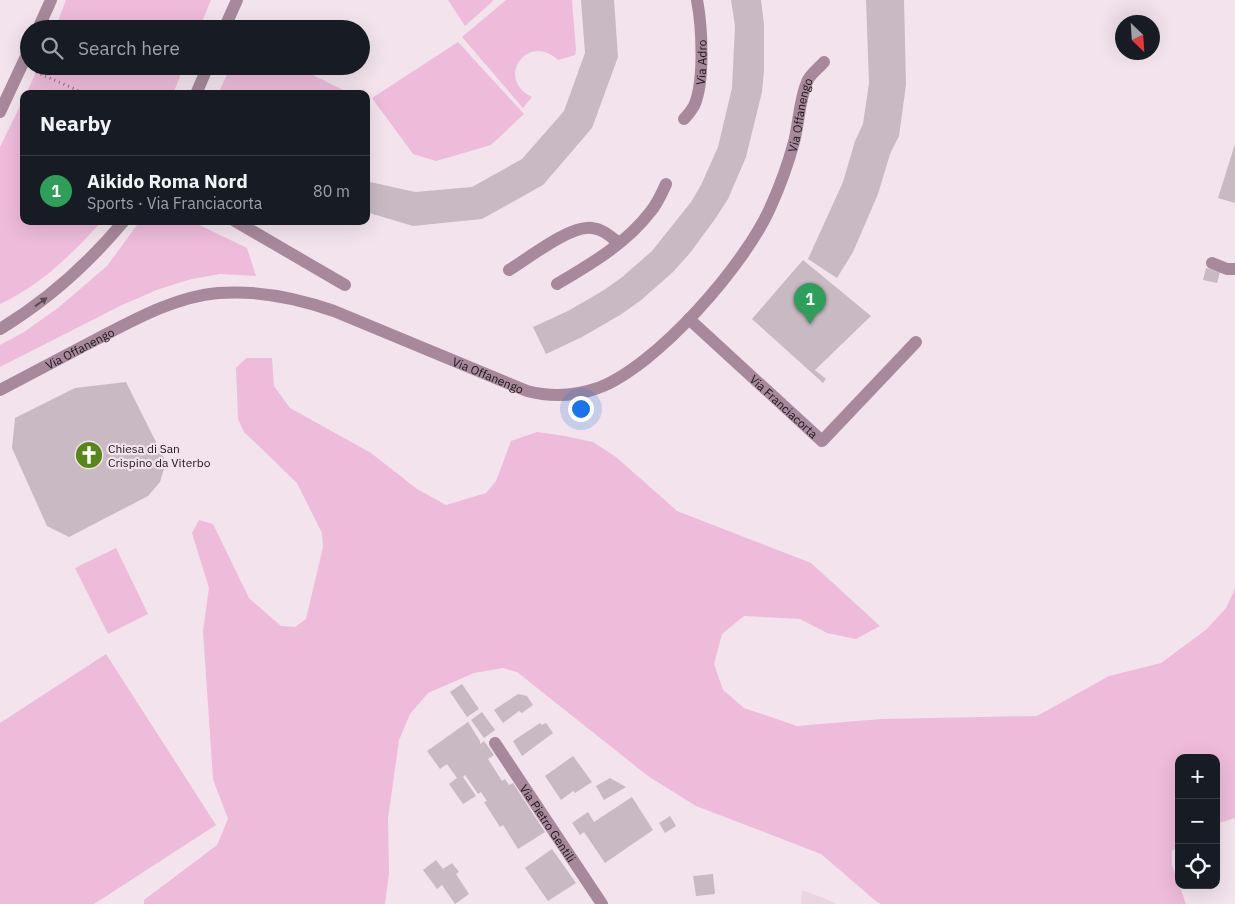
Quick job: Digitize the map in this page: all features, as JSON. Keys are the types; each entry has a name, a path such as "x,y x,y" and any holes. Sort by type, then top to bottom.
{"street":[{"path":"42,20 51,0"},
{"path":"228,20 237,0"},
{"name":"Via Adro","path":"684,119 693,108 698,85 700,36 697,0"},
{"name":"Via Offanengo","path":"0,390 154,310 187,299 217,293 248,293 278,296 307,302 344,315 510,386 527,391 565,395 598,388 617,379 655,350 689,319 741,259 771,208 794,142 807,81 824,62"},
{"path":"0,112 20,68"},
{"path":"198,90 204,75"},
{"path":"557,284 598,259 619,243 652,211 666,184"},
{"path":"0,329 40,302 74,275 94,256 121,225"},
{"path":"242,225 345,285"},
{"path":"509,270 569,233 581,228 598,229 619,243"},
{"path":"1212,263 1227,269 1235,269"},
{"name":"Via Franciacorta","path":"689,319 822,441 916,342"},
{"name":"Via Pietro Gentili","path":"495,743 602,904"}],"path":[{"path":"42,75 77,90"}],"shaded area":[{"path":"66,0 211,0 203,20 58,20"},
{"path":"448,0 494,0 465,26"},
{"path":"506,0 572,0 575,55 558,60 547,53 536,51 527,54 520,61 516,70 516,80 521,89 532,97 523,108 462,37"},
{"path":"458,42 524,114 491,145 436,161 413,154 372,98"},
{"path":"35,75 180,75 175,90 28,90"},
{"path":"227,75 313,75 343,90 220,90"},
{"path":"20,106 20,225 98,225 55,268 29,288 0,304 0,147"},
{"path":"137,225 199,225 247,248 256,276 220,274 192,279 159,289 120,306 0,367 0,345 24,332 58,308 107,266"},
{"path":"246,358 272,358 274,386 290,408 371,453 417,489 446,505 486,493 496,481 511,441 537,432 565,436 593,442 616,457 677,511 811,563 880,626 856,639 827,633 800,619 744,616 722,634 714,664 723,690 744,708 797,726 881,719 1037,716 1109,676 1161,663 1207,629 1226,608 1235,589 1235,818 1220,823 1220,754 1175,754 1175,849 1172,851 1172,865 1175,873 1175,889 1181,889 1186,904 881,904 821,854 696,806 648,776 517,672 503,668 474,673 428,693 410,714 399,740 388,819 389,873 385,904 144,904 144,900 217,845 228,819 213,779 203,631 209,588 192,533 199,520 213,524 249,598 281,626 295,627 306,619 323,547 322,533 297,483 244,432 238,419 236,368"},
{"path":"116,548 148,614 108,634 75,568"},
{"path":"106,654 216,825 94,904 0,904 0,723"},
{"path":"802,890 824,898 837,904 801,904"}],"building":[{"path":"581,0 614,0 618,57 592,128 543,185 482,219 413,226 370,213 370,182 415,192 472,187 522,159 564,111 585,53"},
{"path":"731,0 761,0 764,24 764,70 762,92 746,157 728,199 690,253 673,272 640,301 582,337 546,354 533,327 568,311 621,278 652,251 691,202 701,185 718,147 732,88 735,26"},
{"path":"866,0 904,0 906,85 899,136 890,154 878,194 853,252 837,278 808,259 843,182 855,141 863,124 869,83"},
{"path":"1235,144 1235,203 1218,198"},
{"path":"803,260 871,316 815,370 826,379 823,383 752,319"},
{"path":"1206,268 1220,272 1217,283 1203,280"},
{"name":"Chiesa di San Crispino da Viterbo","path":"126,382 166,462 160,482 148,496 69,537 47,526 12,448 15,418 75,388"},
{"path":"462,684 479,709 467,717 450,692"},
{"path":"518,694 527,696 533,705 522,713 519,711 503,723 494,710"},
{"path":"482,712 495,730 484,738 471,720"},
{"path":"468,722 480,744 484,741 494,755 488,759 502,781 505,779 509,785 513,783 545,832 518,849 503,825 500,827 484,802 487,801 481,792 478,794 465,775 463,777 476,796 463,804 449,784 457,778 447,764 440,769 427,751"},
{"path":"540,723 542,725 546,723 553,733 522,756 513,741"},
{"path":"573,756 592,782 575,793 573,791 561,800 545,776"},
{"path":"610,778 626,787 604,800 596,786"},
{"path":"632,797 653,830 605,863 584,832 580,835 572,823 588,812 594,822"},
{"path":"670,816 676,826 665,833 659,823"},
{"path":"552,849 576,883 548,901 525,868"},
{"path":"436,860 443,869 452,863 459,872 456,874 469,894 455,904 442,885 437,889 423,870"},
{"path":"713,874 715,894 696,896 693,876"}],"place":[{"name":"Aikido Roma Nord","path":"810,324"},
{"name":"Chiesa di San Crispino da Viterbo","path":"89,455"}]}
